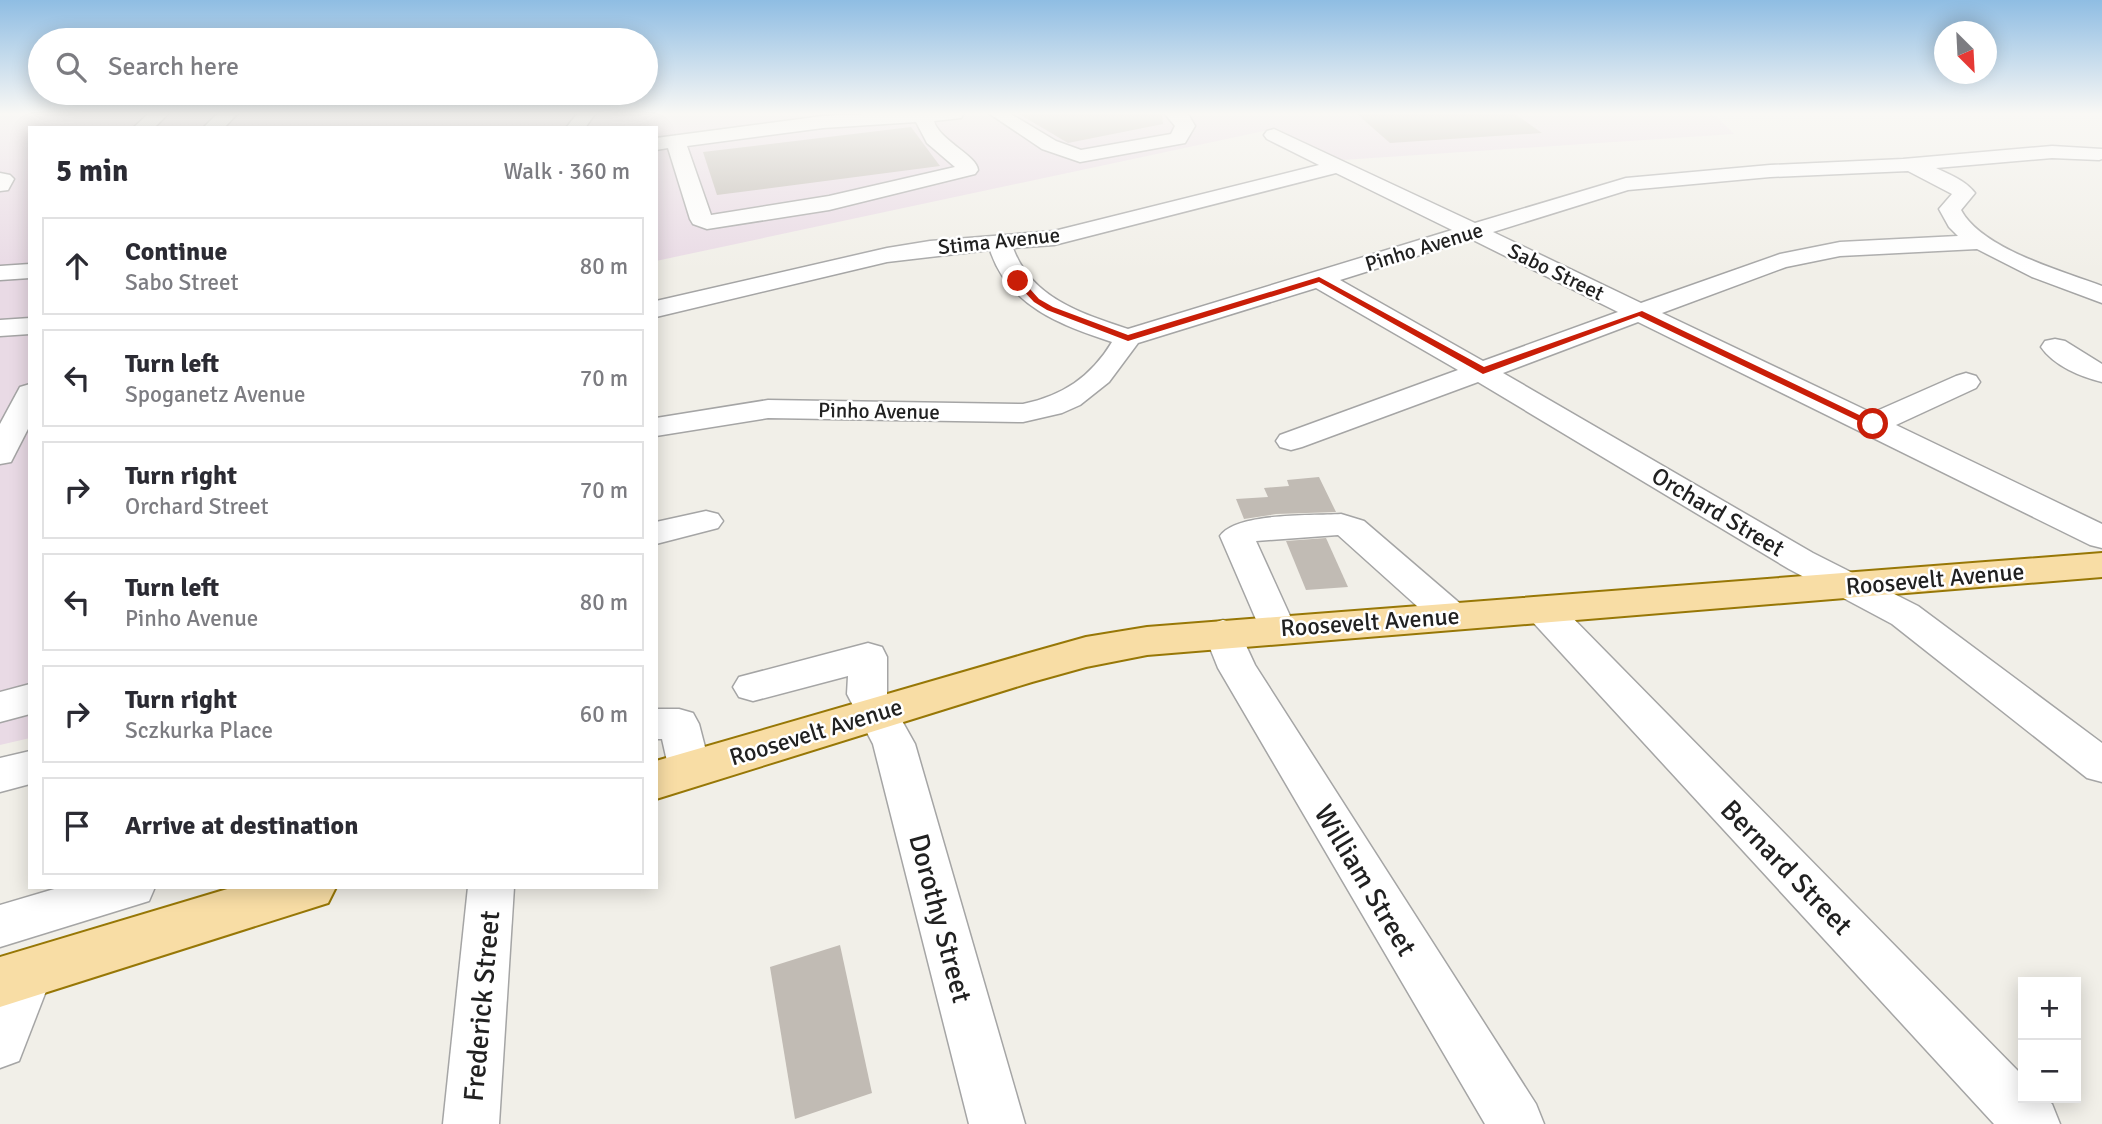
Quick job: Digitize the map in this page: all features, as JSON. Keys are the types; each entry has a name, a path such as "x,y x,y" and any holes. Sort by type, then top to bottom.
{"main road":[{"name":"Roosevelt Avenue","path":"673,775 1086,652 1147,641 2102,565"},
{"path":"35,971 237,898 297,889"}],"street":[{"path":"677,166 701,219 707,222 829,203 968,170 968,166"},
{"name":"Stima Avenue","path":"658,309 887,255 930,248 1054,238 1338,166"},
{"name":"Sabo Street","path":"1341,166 2102,537"},
{"name":"Pinho Avenue","path":"658,427 768,409 1023,413 1059,405 1076,396 1121,354 1128,338 1626,184 1757,172 1879,166"},
{"path":"1914,166 1956,186 1964,193 1950,209 1951,215 1964,230 1981,242 2026,265 2102,295"},
{"path":"1291,441 1780,261 1840,248 1981,242"},
{"path":"999,243 1002,257 1010,270 1037,301 1067,316 1128,338"},
{"path":"0,273 28,271"},
{"name":"Orchard Street","path":"1319,279 1483,371 1816,571 1876,598 1905,615 2102,766"},
{"path":"0,328 28,326"},
{"path":"2055,347 2082,366 2102,374"},
{"path":"1873,424 1966,383"},
{"path":"0,455 28,397"},
{"path":"658,533 706,521"},
{"path":"1277,629 1237,536 1248,531 1340,524 1352,528 1450,615"},
{"name":"Bernard Street","path":"1542,610 2032,1124"},
{"name":"William Street","path":"1223,633 1237,668 1516,1124"},
{"name":"Dorothy Street","path":"753,687 869,657 867,694 894,744 997,1124"},
{"path":"0,707 28,700"},
{"path":"658,724 679,723 673,775"},
{"path":"0,775 28,768"},
{"path":"0,926 126,889"},
{"name":"Frederick Street","path":"471,1124 491,889"},
{"path":"0,1044 35,971 87,901"}],"shaded area":[{"path":"0,166 28,166 28,738 0,745"},
{"path":"658,166 1098,166 658,261"}],"building":[{"path":"708,166 937,166 717,195"},
{"path":"1319,477 1336,512 1276,514 1244,519 1236,499 1268,497 1264,488 1289,486 1287,480"},
{"path":"1326,538 1348,587 1306,590 1286,541"},
{"path":"840,945 872,1093 795,1119 770,967"}],"route":[{"path":"1018,281 1037,301 1050,308 1128,338 1319,279 1483,371 1639,313 1873,424"}]}
